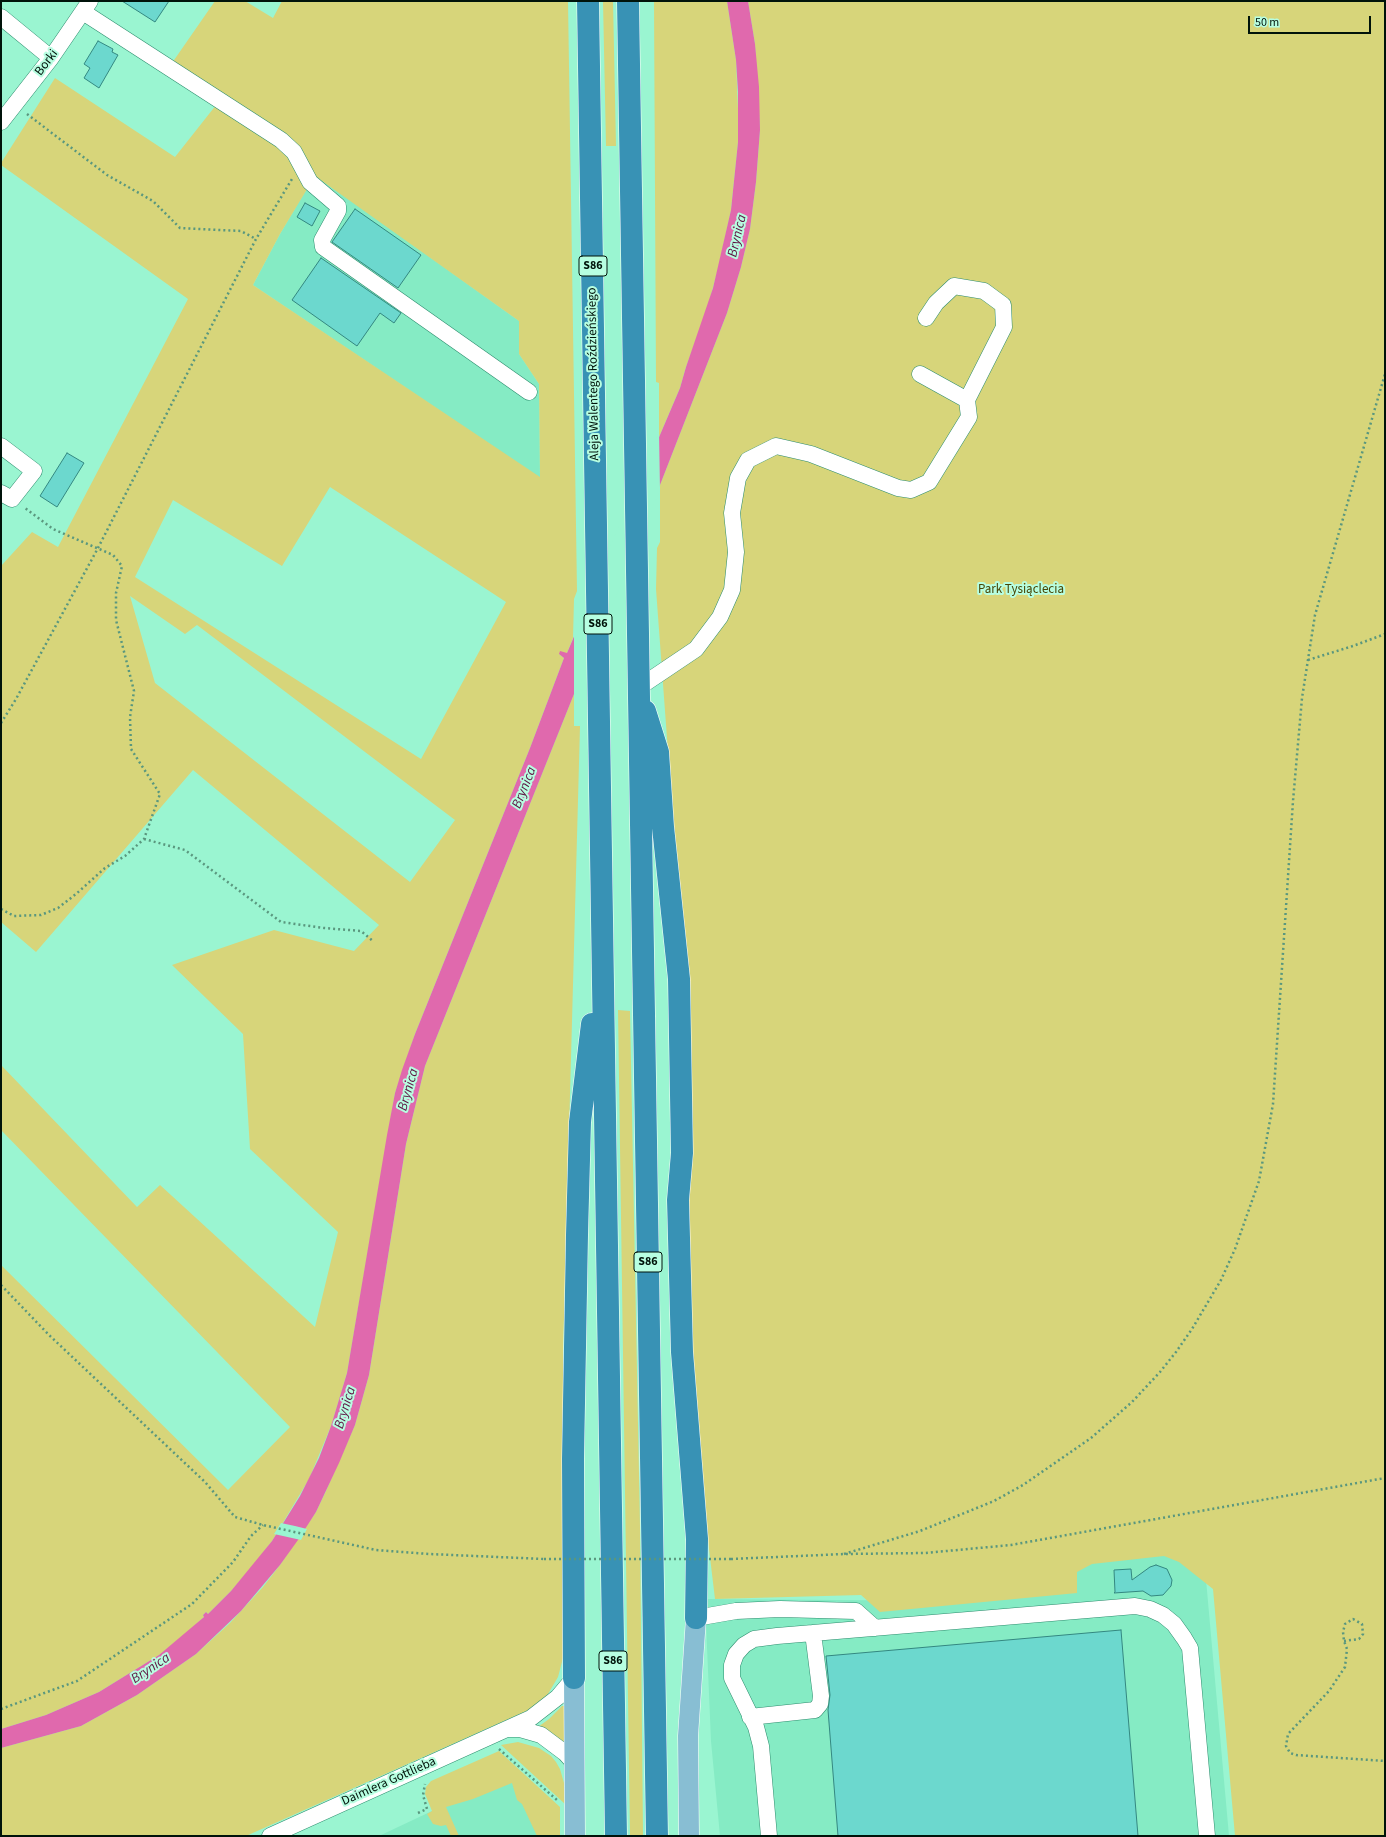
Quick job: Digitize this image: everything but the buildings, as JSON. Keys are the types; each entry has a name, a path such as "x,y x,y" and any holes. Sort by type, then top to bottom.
{"highway":[{"name":"Aleja Walentego Roździeńskiego","path":"588,1 602,938"},
{"name":"S86","path":"628,1 636,449 636,587 657,1836"},
{"path":"638,688 658,752 663,828 679,979 682,1153 678,1200 682,1352 697,1539 696,1618"},
{"name":"S86","path":"602,938 616,1836"},
{"path":"574,1678 573,1459 580,1130 602,938"}],"main road":[{"path":"689,1836 688,1736 696,1618"},
{"path":"574,1678 575,1836"}],"street":[{"name":"Borki","path":"1,122 51,58 87,6"},
{"path":"87,6 281,140 294,152 310,182 338,206 338,211 322,240 324,246 529,392"},
{"path":"1,17 51,58"},
{"path":"638,688 696,649 720,617 732,590 736,552 732,513 738,478 748,460 776,446 812,454 898,488 911,490 929,482 969,417 967,400 1004,327 1003,305 984,291 954,286 936,303 926,318"},
{"path":"920,374 967,400"},
{"path":"1,446 34,471 7,496"},
{"path":"769,1836 761,1746 756,1727 732,1678 732,1665 736,1654 744,1645 754,1640 777,1636 1135,1606 1150,1609 1163,1615 1174,1624 1190,1648 1208,1836"},
{"path":"696,1618 736,1611 780,1609 856,1611 875,1628"},
{"path":"750,1716 815,1710 821,1696 813,1633"},
{"name":"Daimlera Gottlieba","path":"270,1836 531,1718 558,1698 574,1678"},
{"path":"508,1729 520,1729 541,1735 565,1753 574,1763"}],"path":[{"path":"15,104 107,174 153,201 180,228 241,231 256,239"},
{"path":"1,723 16,699 98,548 256,239 297,170 302,166"},
{"path":"844,1554 920,1531 994,1501 1024,1485 1091,1438 1132,1402 1160,1372 1192,1329 1220,1280 1235,1249 1259,1181 1273,1104 1302,698 1315,615 1385,374"},
{"path":"1,909 14,916 28,916 41,915 58,908 76,894 104,868 125,856 144,839 160,794 131,749 130,717 134,690 116,620 116,593 122,566 113,555 53,529 7,496"},
{"path":"1308,660 1385,634"},
{"path":"144,839 185,850 281,922 361,931 374,942"},
{"path":"1,1285 49,1335 205,1482 235,1517 263,1525 376,1550 544,1559 731,1559 844,1554 925,1553 1011,1545 1385,1478"},
{"path":"1,1709 77,1681 192,1604 233,1562 252,1536 263,1525"},
{"path":"1344,1641 1359,1639 1363,1634 1362,1624 1353,1619 1345,1624 1343,1632 1344,1641 1347,1649 1345,1667 1330,1690 1288,1734 1286,1746 1290,1752 1296,1755 1385,1761"},
{"path":"493,1752 500,1749 557,1801"},
{"path":"418,1813 427,1809 423,1795 427,1782"}],"shaded area":[{"path":"315,175 519,321 519,354 539,384 540,478 253,285 280,234"},
{"path":"1202,1535 1229,1836 720,1836 711,1741 705,1599 966,1601 1021,1571"},
{"path":"517,1773 547,1836 379,1836 432,1811"}],"green space":[{"path":"215,1 245,1 273,18 282,1 568,1 577,591 574,599 573,638 567,653 559,654 564,658 530,748 415,1034 395,1093 347,1373 331,1426 309,1479 272,1541 256,1562 231,1591 208,1614 206,1612 203,1615 204,1617 182,1637 159,1655 99,1692 46,1715 1,1729 1,1265 228,1490 290,1427 1,1130 1,1065 137,1207 160,1185 315,1327 338,1232 250,1149 243,1034 172,965 274,930 354,951 379,925 193,770 36,952 1,922 1,566 32,532 58,547 188,299 1,165 1,163 55,78 175,157 224,95 172,63","holes":["315,176 519,321 519,354 539,384 540,477 253,285 280,234","330,487 506,602 421,759 135,577 173,500 282,566","130,596 185,634 197,625 455,820 410,882 155,683"]},
{"path":"603,1 613,1 616,146 606,146"},
{"path":"654,1 727,1 736,60 738,109 738,142 731,210 718,269 707,309 680,388 659,437 659,383 656,382"},
{"name":"Park Tysiąclecia","path":"748,1 1385,1 1385,1836 1235,1836 1213,1589 1179,1562 1164,1556 1092,1564 1077,1572 1077,1593 880,1612 861,1595 715,1599 706,1524 694,1387 676,860 656,589 657,548 660,542 660,485 727,313 741,267 750,229 756,182 760,130 755,44"},
{"path":"574,694 574,726 580,726 563,1353 563,1658 558,1677 548,1694 531,1709 246,1836 1,1836 1,1748 81,1726 137,1695 196,1654 230,1623 263,1587 316,1512 355,1425 369,1375 406,1144 425,1066"},
{"path":"618,1010 630,1011 640,1526 643,1836 630,1836"},
{"path":"562,1706 565,1708 564,1742 538,1727 549,1719"},
{"path":"518,1742 539,1748 551,1756 556,1762 560,1769 564,1783 565,1804 501,1745"},
{"path":"499,1751 560,1807 560,1836 537,1836 522,1804 517,1800 512,1783 473,1799 446,1807 459,1836 451,1836 446,1825 441,1826 433,1824 427,1814 432,1811 425,1794 426,1787 431,1781"}],"water":[{"name":"Brynica","path":"727,1 748,1 755,44 759,87 760,130 756,182 750,229 741,267 727,313 660,485 574,694 425,1066 406,1144 369,1375 355,1425 316,1512 298,1540 280,1565 241,1611 196,1654 137,1695 81,1726 1,1748 1,1729 46,1715 99,1692 159,1655 204,1617 203,1615 206,1612 208,1614 231,1591 272,1541 300,1496 319,1458 331,1426 347,1373 387,1135 395,1093 402,1070 415,1034 530,748 564,658 559,654 560,651 567,653 680,388 713,288 731,210 738,142 738,92 736,60"}],"pier":[{"path":"659,432 660,490 574,699 574,630"},
{"path":"281,1523 307,1529 301,1540 274,1534"}]}
